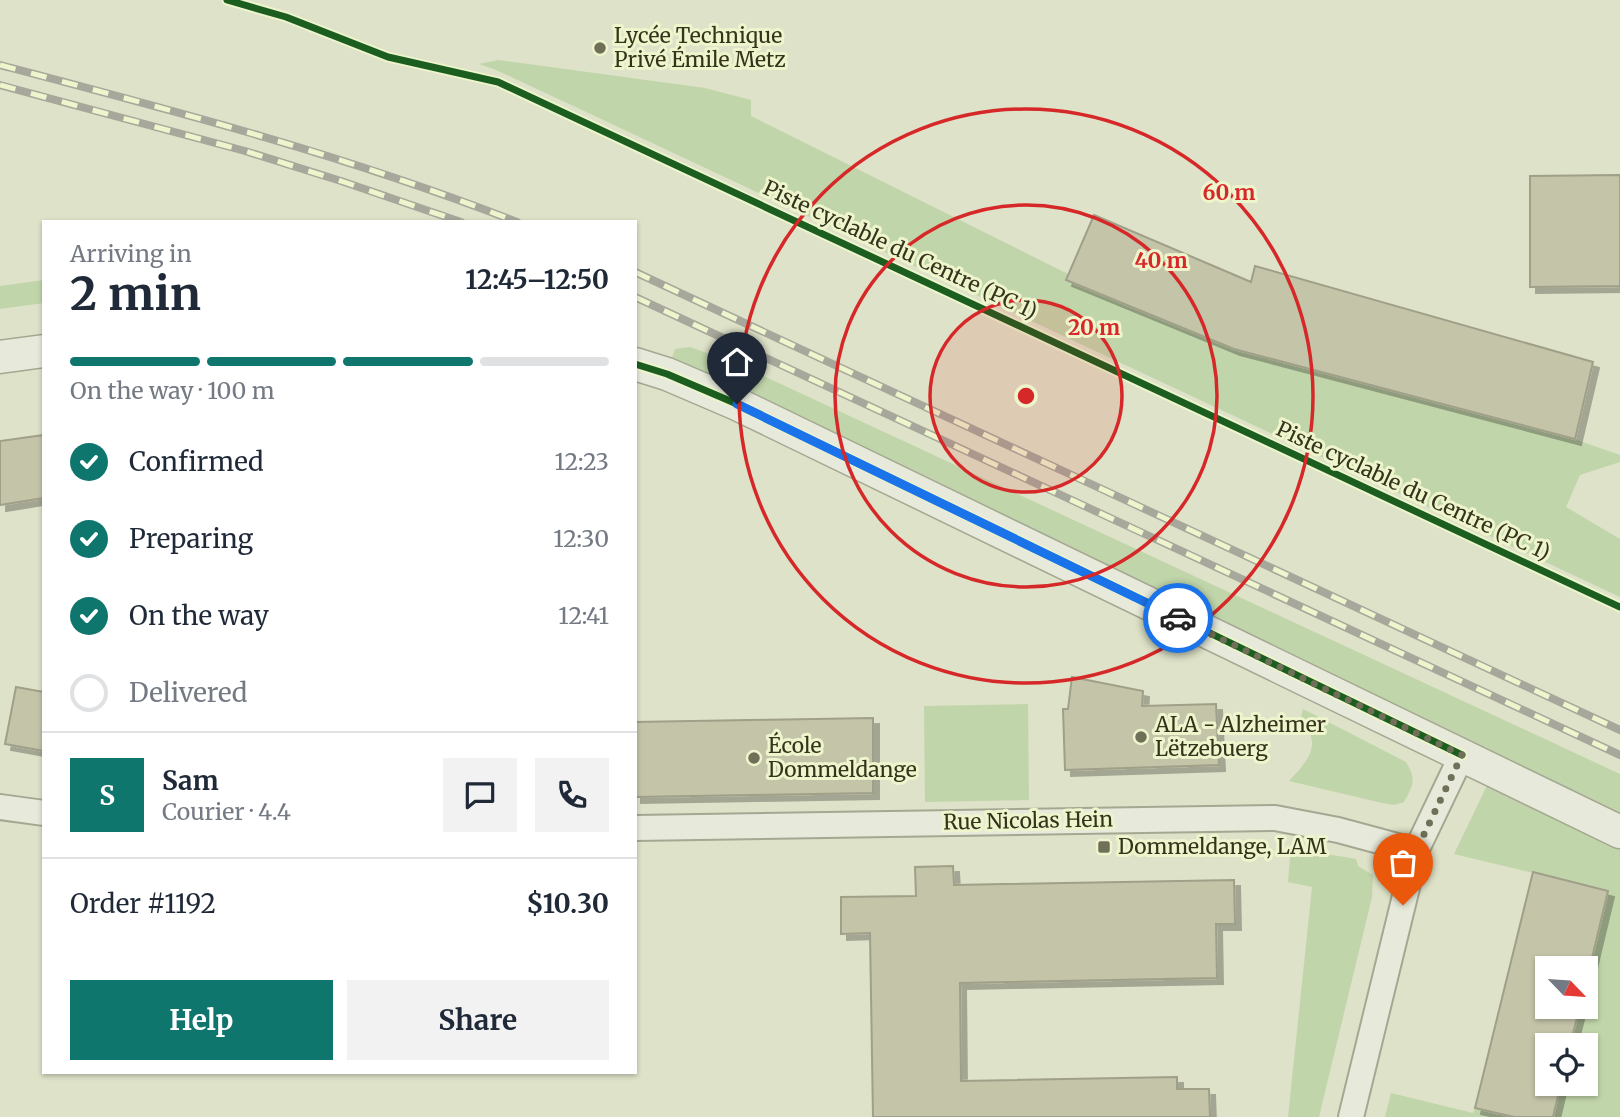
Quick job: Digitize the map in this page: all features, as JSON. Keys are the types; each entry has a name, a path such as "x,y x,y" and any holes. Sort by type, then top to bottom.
{"street":[{"path":"0,358 42,351"},
{"path":"637,365 667,374 737,404 1620,832"},
{"path":"1352,1117 1416,851 1462,755"},
{"path":"0,807 42,813"},
{"name":"Rue Nicolas Hein","path":"637,828 1275,818 1338,830 1416,851"}],"green space":[{"path":"498,60 705,88 751,100 751,116 1068,274 1067,280 1234,349 1574,439 1620,455 1620,462 1580,475 1566,507 1620,539 1620,597 479,64"},
{"path":"42,280 42,303 0,309 0,286"},
{"path":"690,347 738,364 1620,774 1620,1117 1553,1117 1558,1096 1598,1096 1598,1033 1573,1033 1577,1019 1598,1019 1598,956 1592,956 1608,891 1454,854 1494,771 667,374 675,349"},
{"path":"1028,704 1029,800 925,802 924,706"},
{"path":"1303,709 1406,762 1413,782 1404,802 1394,805 1382,803 1289,781 1307,760 1312,745 1307,730 1300,722"},
{"path":"1297,849 1356,859 1358,866 1373,875 1372,897 1319,1117 1288,1117 1312,887 1288,882 1290,857"},
{"path":"1391,1093 1473,1113 1475,1108 1514,1117 1385,1117"}],"building":[{"path":"1620,175 1620,286 1530,287 1530,176"},
{"path":"1094,215 1251,282 1255,266 1593,362 1575,439 1234,349 1066,280"},
{"path":"42,435 42,498 0,505 0,441"},
{"name":"ALA - Alzheimer Lëtzebuerg","path":"1072,677 1143,691 1142,706 1216,704 1219,765 1065,770 1063,709 1068,709"},
{"path":"16,687 42,692 42,751 5,744"},
{"name":"École Dommeldange","path":"873,718 873,793 637,797 637,722"},
{"path":"953,866 954,885 1234,880 1235,924 1216,924 1217,978 960,983 961,1081 1177,1077 1177,1089 1209,1089 1210,1117 873,1117 870,933 841,934 841,897 916,896 915,867"},
{"path":"1533,872 1608,891 1592,956 1535,956 1535,1019 1577,1019 1573,1033 1535,1033 1535,1096 1558,1096 1553,1117 1514,1117 1475,1108"}],"railway":[{"path":"0,65 196,117 325,155 512,220"},
{"path":"0,85 245,151 455,220"},
{"path":"637,273 1620,730"},
{"path":"637,298 1620,755"}],"cycle path":[{"name":"Piste cyclable du Centre (PC 1)","path":"227,0 286,17 388,57 498,82 1620,607"},
{"path":"637,365 667,374 737,404 1462,755"}],"way so far":[{"path":"1178,618 1462,755 1416,851 1403,905"}],"place":[{"name":"Lycée Technique Privé Émile Metz","path":"600,48"},
{"name":"ALA - Alzheimer Lëtzebuerg","path":"1141,737"},
{"name":"École Dommeldange","path":"754,758"},
{"name":"Dommeldange, LAM","path":"1104,847"}],"route":[{"path":"737,404 1178,618"}]}
